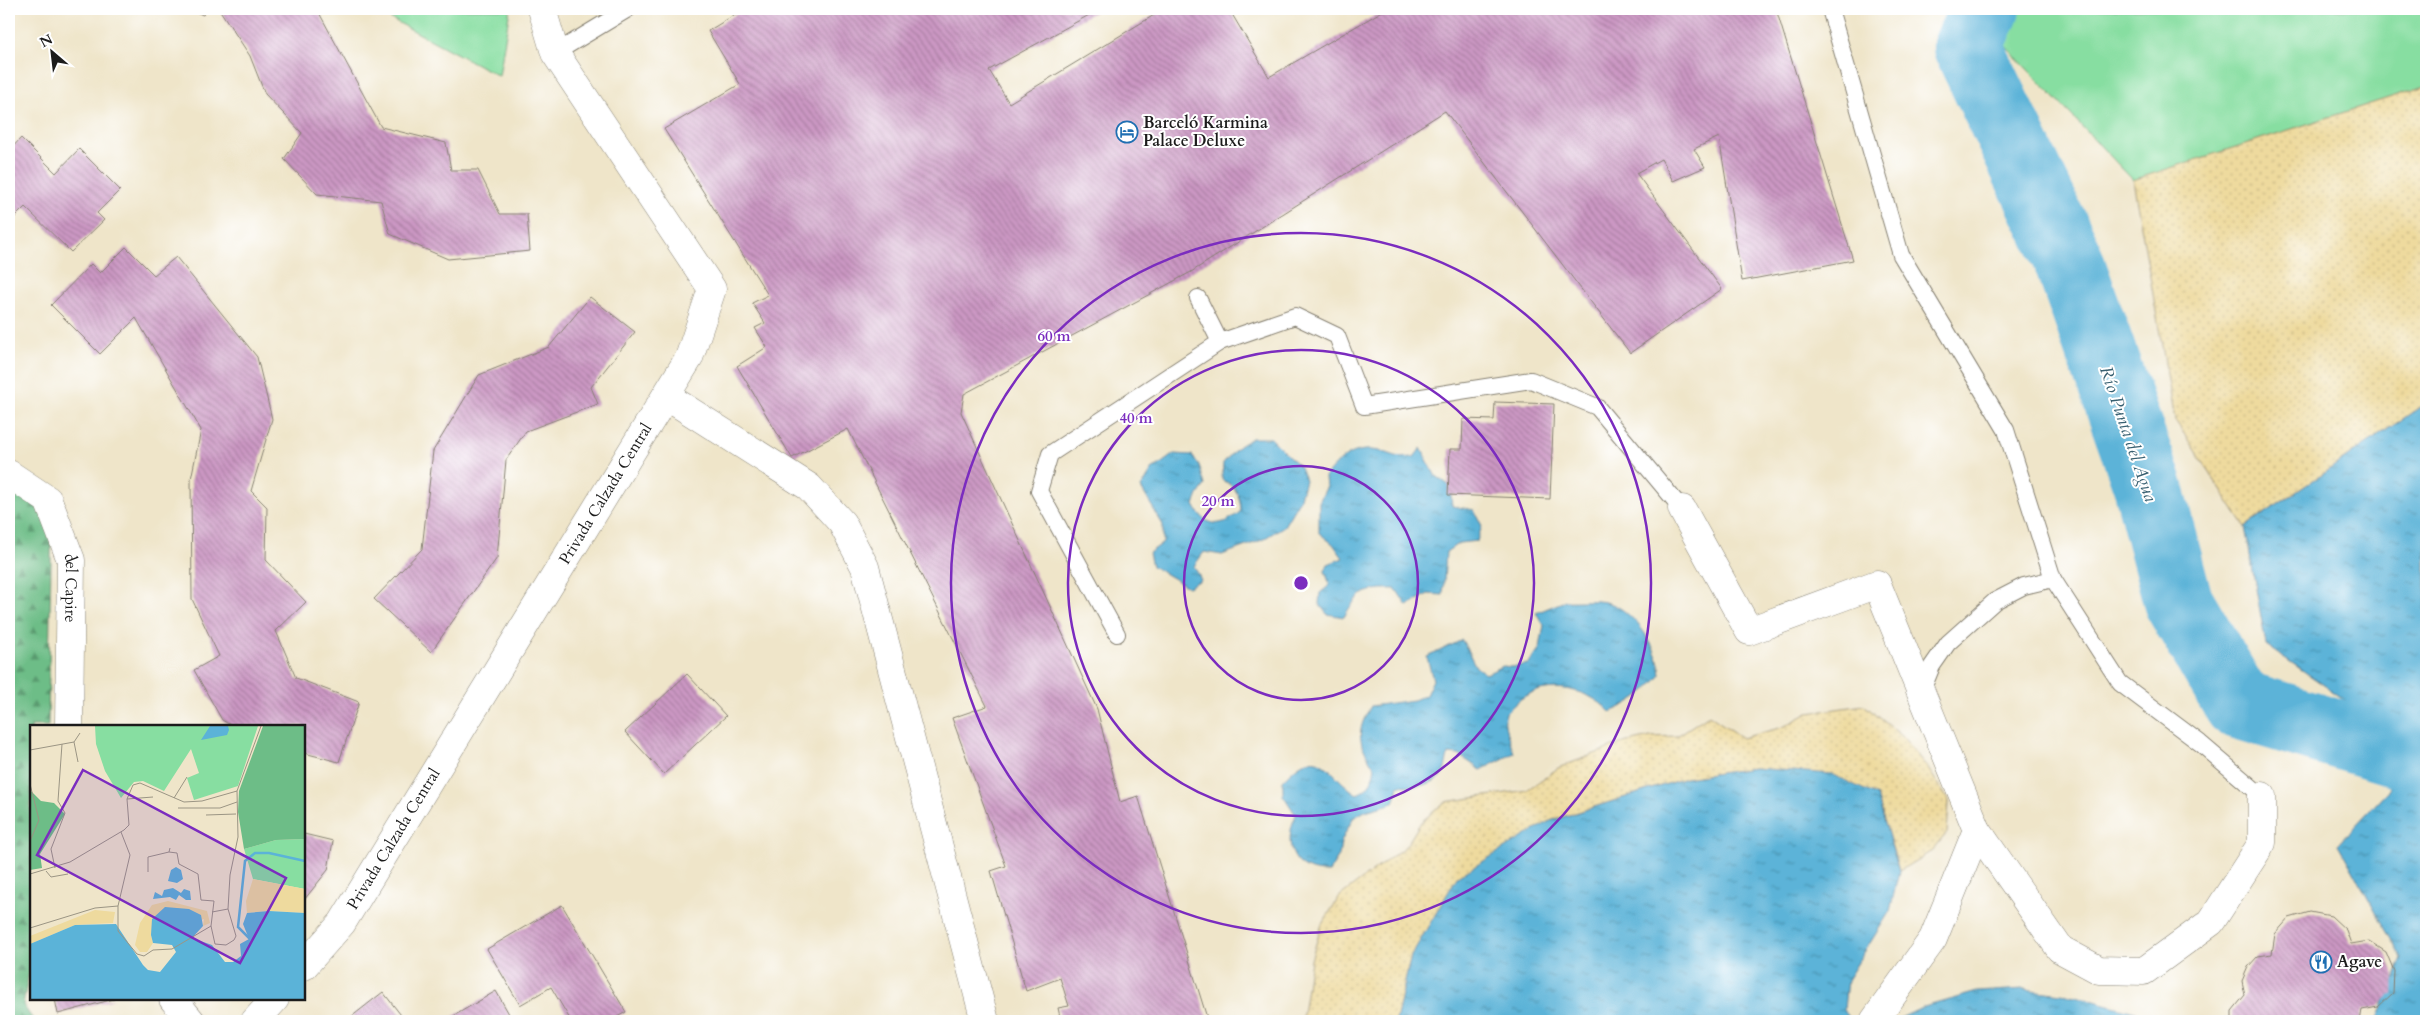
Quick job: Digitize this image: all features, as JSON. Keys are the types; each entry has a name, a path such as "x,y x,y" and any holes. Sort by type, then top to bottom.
{"street":[{"name":"Privada Calzada Central","path":"305,965 342,923 689,358 712,289 555,53 542,9"},
{"path":"666,396 810,487 842,523 866,567 985,1021"},
{"name":"del Capire","path":"9,474 48,500 71,560 69,725"},
{"path":"1682,509 1749,631 1877,584 1977,830 2060,949 2099,970 2144,971 2211,922 2262,843 2262,796"},
{"path":"1874,1021 1933,939 1977,830"},
{"path":"174,1000 191,1021"},
{"path":"255,1021 274,1000"}],"lane":[{"path":"555,53 628,9"},
{"path":"1830,9 1901,255 2006,430 2053,579 2120,683 2200,743 2262,796"},
{"path":"1198,298 1220,342"},
{"path":"1117,634 1039,491 1050,454 1220,342 1295,316 1337,336 1364,406 1531,380 1598,406 1682,509"},
{"path":"1921,692 1932,666 1948,643 1995,602 2024,586 2053,579"}],"green space":[{"path":"374,9 510,9 499,76 384,15"},
{"path":"1970,9 2426,9 2426,86 2133,180"},
{"path":"9,490 52,505 48,725 30,725 30,967 23,1005 34,1021 9,1021"}],"sand":[{"path":"2426,86 2426,403 2245,527 2175,420 2133,180"},
{"path":"1864,705 1902,736 1927,767 1949,801 1947,833 1932,851 1899,871 1877,796 1754,768 1686,778 1550,821 1411,956 1396,1021 1302,1021 1311,960 1322,924 1340,896 1406,846 1421,822 1445,802 1527,790 1558,768 1623,743 1651,737 1677,736 1709,715 1742,738 1783,727 1808,713"}],"water":[{"path":"2426,403 2426,1021 2377,1021 2402,958 2338,844 2389,790 2398,752 2351,704 2266,645 2245,527"},
{"path":"1252,438 1271,438 1300,467 1305,480 1299,501 1284,526 1262,540 1222,555 1204,552 1194,566 1201,580 1188,587 1152,566 1149,553 1163,543 1163,525 1141,488 1152,470 1174,454 1192,455 1199,465 1205,485 1194,505 1204,519 1210,522 1221,523 1241,511 1240,501 1234,488 1222,480 1223,463 1239,446"},
{"path":"1421,448 1435,475 1450,486 1452,506 1474,510 1482,526 1477,541 1459,543 1446,552 1443,595 1428,594 1407,606 1396,589 1378,589 1364,593 1359,597 1344,617 1327,614 1319,604 1320,593 1330,585 1325,571 1328,564 1343,558 1333,544 1319,533 1319,502 1326,488 1325,477 1348,455 1355,452 1370,450 1399,457 1414,457"},
{"path":"1565,601 1604,602 1619,607 1636,622 1651,643 1661,675 1638,697 1610,712 1589,696 1576,691 1549,688 1524,696 1506,713 1505,717 1506,728 1514,753 1481,770 1459,755 1449,754 1444,771 1439,778 1423,785 1399,785 1394,803 1365,811 1353,818 1341,842 1339,856 1329,872 1307,868 1299,863 1294,856 1290,837 1296,815 1283,795 1283,780 1296,768 1307,762 1315,761 1323,764 1357,794 1365,790 1370,784 1375,768 1365,751 1361,737 1362,723 1371,706 1414,700 1426,695 1433,680 1427,657 1462,640 1476,667 1486,674 1503,666 1512,667 1528,664 1540,648 1544,625 1536,613"},
{"path":"1754,768 1832,774 1877,796 1899,871 1890,911 1847,980 1844,1009 1851,1021 1396,1021 1411,956 1457,877 1550,821 1686,778"},
{"path":"2024,989 2076,996 2168,1021 1894,1021 1924,1007 1977,992"}],"building":[{"path":"189,9 209,9 203,15"},
{"path":"219,9 317,9 381,127 446,143 451,170 478,170 500,214 527,214 530,251 448,259 390,234 381,201 317,194 284,159 302,133 265,94 250,56"},
{"path":"744,9 1100,9 989,70 1009,103 1164,9 1229,9 1269,77 1386,9 1776,9 1853,260 1742,281 1719,137 1694,149 1705,167 1673,181 1661,159 1636,173 1722,289 1630,353 1445,111 1191,272 964,394 961,412 1097,709 1120,802 1138,796 1208,1021 1061,1021 1058,1008 1069,1006 1060,978 1026,991 991,871 1006,866 952,718 987,706 848,429 792,458 737,366 767,347 755,328 765,323 752,303 768,295 664,129 740,84 708,31"},
{"path":"21,138 56,173 79,149 120,190 97,213 104,220 71,252 25,207 9,223 9,151"},
{"path":"126,247 154,275 176,257 257,357 272,419 251,491 267,507 266,560 306,602 276,631 296,678 359,702 339,762 305,753 305,725 230,725 222,720 194,670 219,656 192,599 191,479 201,430 136,318 100,354 51,305 91,264 100,273"},
{"path":"590,297 635,332 591,387 598,404 526,431 506,460 497,558 431,652 374,599 422,549 433,451 479,375 549,347"},
{"path":"1495,402 1554,404 1550,499 1448,495 1450,449 1462,449 1463,419 1494,420"},
{"path":"687,674 726,716 664,774 625,732"},
{"path":"305,834 333,841 328,870 305,899"},
{"path":"562,905 626,1012 610,1021 571,1021 551,987 520,1005 487,949"},
{"name":"Agave","path":"2310,912 2331,916 2346,930 2351,944 2369,941 2386,952 2394,971 2393,993 2378,1007 2362,1010 2360,1021 2232,1021 2232,1011 2245,995 2242,981 2248,967 2258,956 2272,954 2275,934 2289,918"},
{"path":"496,991 513,1021 445,1021"},
{"path":"383,992 404,1019 401,1021 346,1021"},
{"path":"55,1000 110,1000 58,1014"}],"waterway":[{"name":"Río Punta del Agua","path":"1985,9 1968,47 2066,253 2148,485 2178,601 2238,704 2398,752"}],"place":[{"name":"Barceló Karmina Palace Deluxe","path":"1127,132"},
{"name":"Agave","path":"2321,962"}]}
